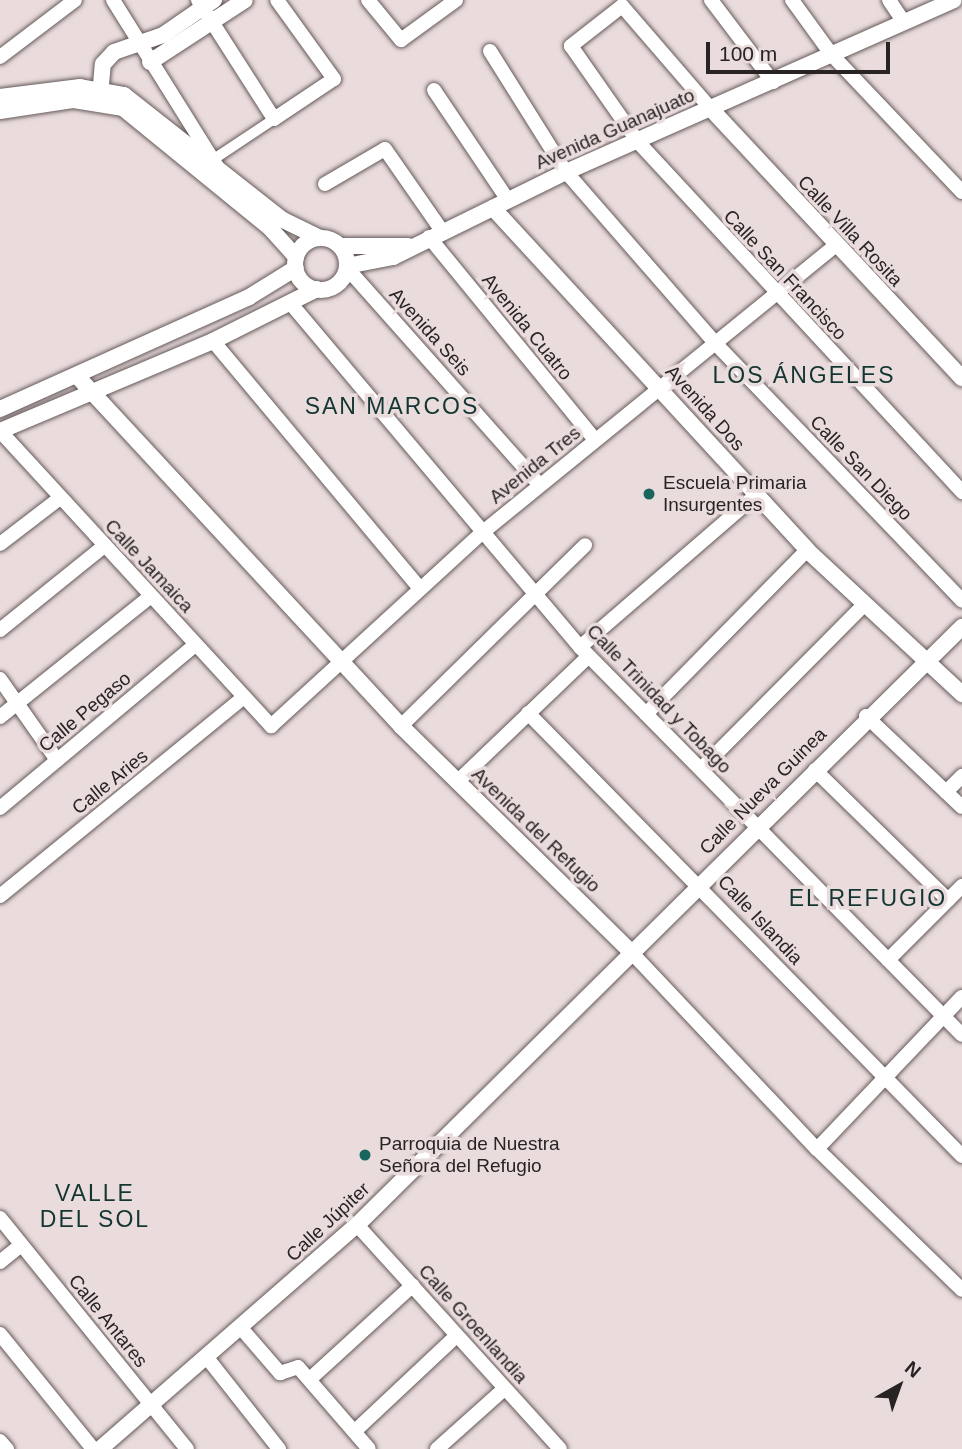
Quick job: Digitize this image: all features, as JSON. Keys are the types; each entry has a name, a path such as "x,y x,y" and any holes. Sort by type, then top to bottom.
{"street":[{"path":"0,57 75,0"},
{"path":"113,0 217,164"},
{"path":"150,62 245,0"},
{"path":"217,164 274,119 334,79 277,0"},
{"path":"368,0 397,40 456,2"},
{"path":"711,0 773,82"},
{"path":"792,0 832,55 962,192"},
{"path":"889,0 904,22"},
{"name":"Avenida Guanajuato","path":"347,267 382,261 408,246 566,172 639,143 954,0"},
{"path":"80,87 114,52 139,44 205,3 211,23 274,119"},
{"name":"Calle San Francisco","path":"711,109 622,6 571,46 639,143 775,295 962,492"},
{"name":"Calle San Diego","path":"489,51 566,172 715,343 962,601"},
{"path":"100,94 103,64"},
{"path":"0,97 80,87 133,100 217,164 294,228 340,246 347,267 337,285 317,289 292,305 213,341 0,431"},
{"path":"433,90 508,200"},
{"path":"0,111 100,94 134,114 270,228 317,289"},
{"name":"Calle Villa Rosita","path":"711,109 835,247 962,378"},
{"name":"Avenida Cuatro","path":"325,184 385,149 435,234 595,440"},
{"name":"Avenida Dos","path":"493,208 807,550 863,606 962,694"},
{"path":"0,409 249,297 296,263 305,244 320,238"},
{"name":"Avenida Guanajuato","path":"340,246 408,246"},
{"name":"Avenida Tres","path":"271,726 419,587 483,532 835,247"},
{"name":"Avenida Seis","path":"347,267 540,485"},
{"name":"Calle Trinidad y Tobago","path":"292,305 584,651 962,1035"},
{"path":"213,341 419,587"},
{"name":"Avenida del Refugio","path":"77,376 88,394 401,726 632,953 817,1149 962,1290"},
{"name":"Calle Jamaica","path":"0,431 271,726"},
{"path":"457,782 528,713 584,651 755,496"},
{"path":"1,541 60,498"},
{"path":"401,726 585,545"},
{"path":"0,630 104,546"},
{"path":"646,714 807,550"},
{"path":"0,717 151,596"},
{"path":"701,769 863,606"},
{"name":"Calle Nueva Guinea","path":"632,953 699,884 759,829 923,659 962,627"},
{"name":"Calle Pegaso","path":"0,808 195,645"},
{"path":"0,679 57,760"},
{"name":"Calle Aries","path":"5,892 243,698"},
{"name":"Calle Islandia","path":"528,713 699,884 884,1079 962,1156"},
{"path":"866,716 962,807"},
{"path":"815,771 948,900"},
{"path":"946,792 962,776"},
{"path":"0,875 5,892"},
{"path":"888,960 962,886"},
{"name":"Calle Júpiter","path":"100,1449 208,1359 357,1225 632,953"},
{"path":"817,1149 962,997"},
{"name":"Calle Antares","path":"0,1218 187,1449"},
{"name":"Calle Groenlandia","path":"357,1225 560,1449"},
{"path":"0,1262 21,1245"},
{"path":"310,1379 413,1285"},
{"path":"241,1328 277,1370 295,1365 310,1379 369,1449"},
{"path":"0,1334 93,1449"},
{"path":"355,1431 456,1336"},
{"path":"208,1359 279,1449"},
{"path":"437,1449 504,1389"},
{"path":"0,1441 7,1449"}],"place":[{"name":"Escuela Primaria Insurgentes","path":"649,494"},
{"name":"Parroquia de Nuestra Señora del Refugio","path":"365,1155"}],"district":[{"name":"LOS ÁNGELES","path":"804,375"},
{"name":"SAN MARCOS","path":"392,406"},
{"name":"EL REFUGIO","path":"868,898"},
{"name":"VALLE DEL SOL","path":"95,1206"}]}
